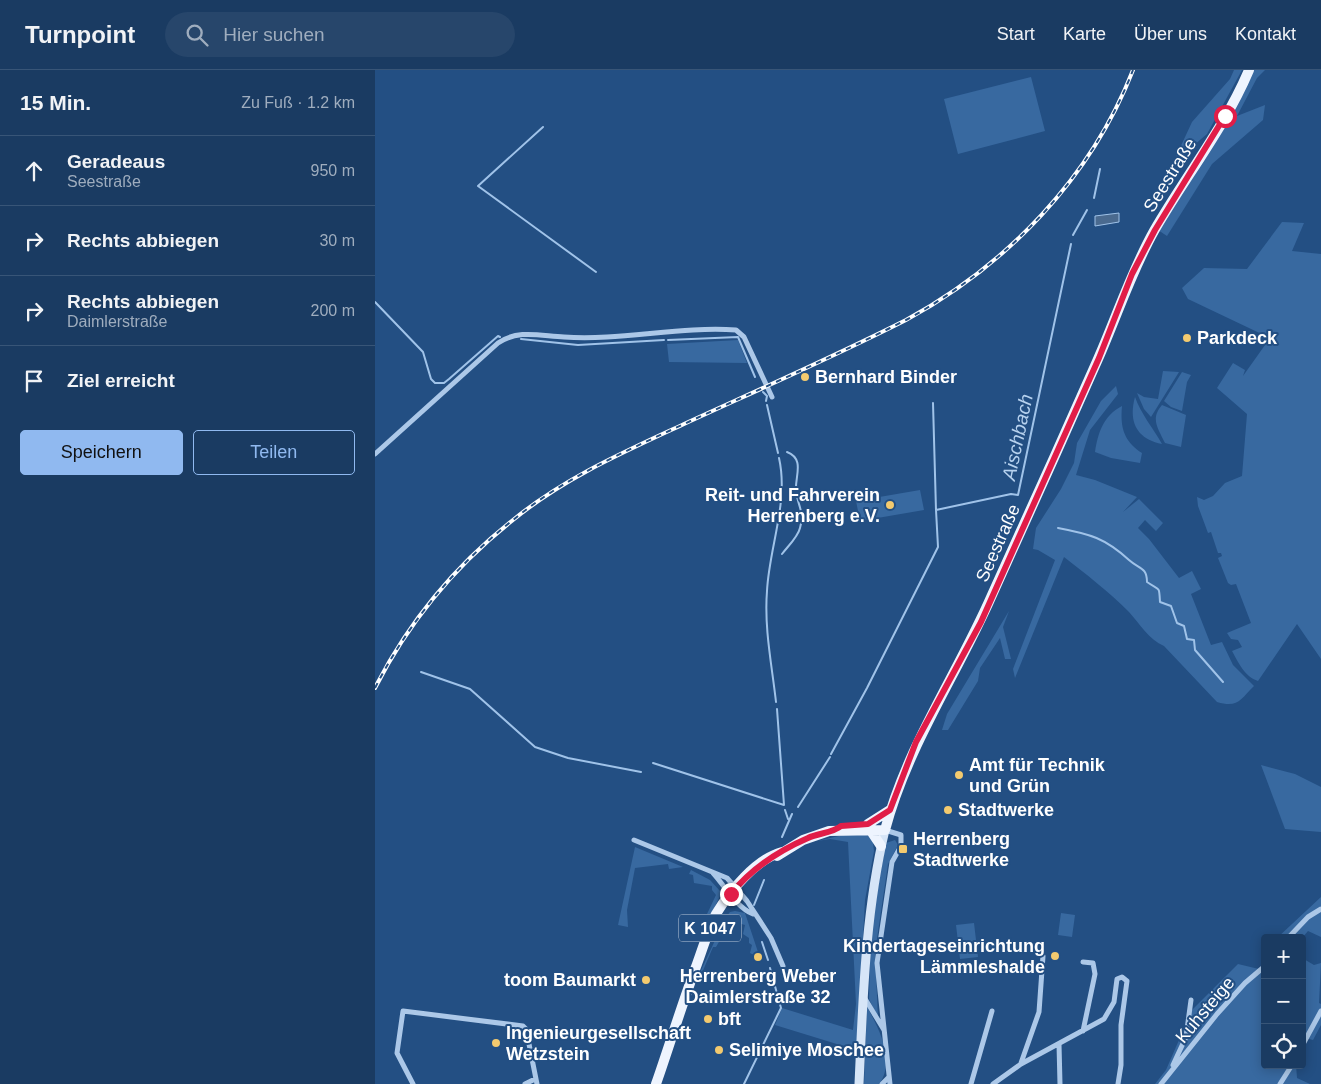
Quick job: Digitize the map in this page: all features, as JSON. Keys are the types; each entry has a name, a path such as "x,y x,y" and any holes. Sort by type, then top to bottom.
{"main road":[{"name":"Seestraße","path":"859,1084 863,995 871,906 881,846 890,810 916,742 981,622 1099,358 1132,274 1155,230 1225,116 1249,70"},
{"path":"881,846 869,828 890,810"},
{"name":"K 1047","path":"656,1084 712,923 735,893 763,862 774,854 782,852 816,834 851,829 869,828 885,830"}],"street":[{"path":"375,454 507,336 523,334 587,339 736,330 744,337 772,396"},
{"path":"885,830 901,836 901,846 892,862 877,963 890,1084"},
{"path":"634,840 723,876 747,911 753,914 771,938 783,966"},
{"path":"1292,934 1308,917 1321,909"},
{"path":"1021,1064 1039,1012 1043,956"},
{"path":"1083,962 1093,963 1095,974 1083,1030"},
{"name":"Kuhsteige","path":"1169,1075 1217,1014 1245,983 1261,969"},
{"path":"997,1083 1021,1064 1103,1019 1109,1013 1114,1002 1117,980 1125,978 1127,981 1121,1025 1121,1065 1118,1084"},
{"path":"863,995 884,1030"},
{"path":"1161,1084 1169,1075 1187,1037 1191,1000"},
{"path":"413,1084 397,1054 403,1011 523,1026 526,1029 536,1082 525,1084"},
{"path":"971,1084 992,1011"},
{"path":"1306,1039 1321,1011"},
{"path":"1059,1044 1060,1084"},
{"path":"1280,1084 1289,1069"},
{"path":"881,1084 889,1077"}],"shaded area":[{"path":"1234,70 1242,70 1207,134 1173,163 1192,122 1230,79"},
{"path":"1253,70 1265,70 1257,78 1237,116 1265,105 1263,120 1212,164 1167,236 1158,230"},
{"path":"1031,77 1045,131 958,154 944,99"},
{"path":"1119,213 1119,222 1095,226 1095,216"},
{"path":"1282,222 1304,223 1292,251 1321,254 1321,659 1297,624 1258,681 1246,673 1232,651 1242,647 1238,640 1231,639 1227,633 1251,623 1236,584 1231,585 1228,583 1218,558 1222,556 1221,553 1218,553 1211,532 1208,533 1198,506 1197,497 1204,500 1213,496 1225,483 1242,476 1247,414 1217,388 1233,363 1245,370 1243,376 1270,338 1188,299 1182,288 1204,268 1247,269"},
{"path":"738,340 747,363 669,362 667,344"},
{"path":"1163,371 1179,372 1151,417 1144,409 1137,393 1144,397 1158,399"},
{"path":"1182,372 1191,375 1187,382 1182,411 1171,407 1164,401"},
{"path":"1116,386 1118,394 1090,430 1076,475 1095,480 1137,497 1123,512 1139,499 1163,523 1156,531 1145,520 1138,528 1149,539 1179,578 1192,571 1201,589 1191,594 1211,645 1222,642 1233,665 1254,686 1238,702 1224,704 1217,702 1164,646 1149,636 1129,612 1064,557 1015,678 1013,669 1055,560 1033,549 1036,528 1061,489 1074,463 1077,443 1101,401"},
{"path":"1135,397 1162,444 1146,438 1137,428 1133,414"},
{"path":"1162,405 1186,415 1181,447 1165,443 1160,433 1156,424 1156,415"},
{"path":"1122,406 1123,427 1127,439 1142,453 1140,463 1111,458 1095,452 1098,438 1106,420"},
{"name":"Reit- und Fahrverein Herrenberg e.V.","path":"920,490 924,510 860,521 856,501"},
{"path":"1009,611 1003,627 1011,659 1005,659 1000,638 980,668 978,681 948,730 942,730 947,714"},
{"path":"1261,765 1295,774 1321,787 1321,832 1285,829"},
{"path":"852,833 872,836 874,851 865,900 857,1048 840,1045 775,1025 782,1008 853,1030 856,1004 848,842 830,839 817,841"},
{"path":"895,840 898,845 888,864 875,952 878,1018 869,999 874,910 886,843"},
{"path":"635,847 683,867 669,869 668,864 635,868 627,910 628,927 618,925"},
{"path":"691,870 710,880 720,891 720,896 701,935 698,933 716,895 712,890 712,886 694,883 693,875 689,874"},
{"path":"1321,897 1321,937 1308,931 1305,934 1281,934"},
{"path":"730,912 745,913 760,958 750,953 752,945 749,943 749,938 743,934 745,925 731,921 716,947 713,947 699,980 696,981 726,917"},
{"path":"1061,913 1075,915 1072,937 1058,935"},
{"path":"974,923 978,957 960,959 956,925"},
{"path":"1306,960 1314,965 1321,963 1319,1003 1321,1004 1321,1025 1313,1040 1306,1038"},
{"path":"1238,964 1261,970 1261,1069 1296,1069 1297,1078 1310,1084 1155,1084 1166,1070 1192,1010"},
{"path":"867,1007 881,1035 886,1056 884,1075 879,1084 864,1084"}],"waterway":[{"path":"543,127 478,186 596,272"},
{"path":"1094,198 1100,169"},
{"path":"1073,235 1087,210"},
{"name":"Aischbach","path":"831,754 867,688 938,547 936,510 1011,494 1018,495 1071,244"},
{"path":"375,302 423,352 431,379 435,383 444,383 498,336 500,337"},
{"path":"668,340 738,337 755,377"},
{"path":"521,339 578,345 664,340"},
{"path":"763,392 767,396 766,401"},
{"path":"933,403 936,510"},
{"path":"767,405 778,453"},
{"path":"782,554 797,535 802,517 796,490 797,463 793,455 787,452"},
{"path":"776,702 767,633 766,605 782,491 779,458"},
{"path":"1058,528 1097,538 1142,569 1146,574 1147,582 1159,591 1160,602 1171,606 1177,623 1184,626 1187,639 1194,640 1195,650 1223,682"},
{"path":"421,672 470,689 535,747 568,758 641,772"},
{"path":"653,763 784,805 777,709"},
{"name":"Aischbach","path":"798,807 830,757"},
{"path":"785,810 788,819"},
{"name":"Aischbach","path":"782,837 792,814"},
{"name":"Aischbach","path":"754,905 764,880"},
{"name":"Aischbach","path":"762,942 768,960"},
{"name":"Aischbach","path":"744,1084 781,1008 770,968"}],"railway":[{"path":"375,688 402,641 418,618 453,576 492,537 553,491 617,456 906,320 943,298 978,273 1042,215 1069,182 1094,147 1115,109 1133,70"}],"place":[{"name":"Parkdeck","path":"1187,338"},
{"name":"Bernhard Binder","path":"805,377"},
{"name":"Reit- und Fahrverein Herrenberg e.V.","path":"890,505"},
{"name":"Amt für Technik und Grün","path":"959,775"},
{"name":"Stadtwerke","path":"948,810"},
{"name":"Herrenberg Stadtwerke","path":"903,849"},
{"name":"Kindertageseinrichtung Lämmleshalde","path":"1055,956"},
{"name":"Herrenberg Weber Daimlerstraße 32","path":"758,957"},
{"name":"toom Baumarkt","path":"646,980"},
{"name":"bft","path":"708,1019"},
{"name":"Ingenieurgesellschaft Wetzstein","path":"496,1043"},
{"name":"Selimiye Moschee","path":"719,1050"}],"route":[{"path":"731,894 751,872 774,854 782,852 816,834 837,830 841,826 868,824 890,810 916,742 981,622 1099,358 1132,274 1155,230 1201,158 1225,116"}]}
